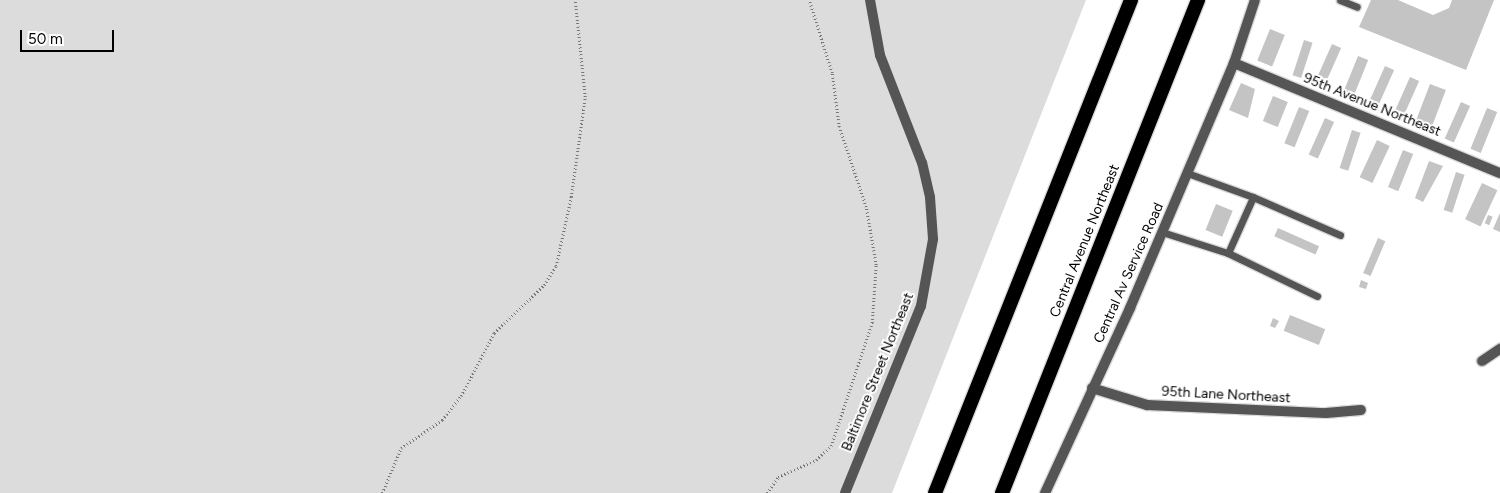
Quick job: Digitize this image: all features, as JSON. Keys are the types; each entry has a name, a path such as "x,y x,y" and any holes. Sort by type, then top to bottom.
{"highway":[{"path":"935,493 1130,0"},
{"name":"Central Avenue Northeast","path":"1002,493 1198,0"}],"street":[{"name":"Baltimore Street Northeast","path":"845,493 920,306 933,239 930,197 922,163 880,56 870,0"},
{"name":"Central Av Service Road","path":"1045,493 1162,232 1234,63 1255,0"},
{"name":"95th Avenue Northeast","path":"1234,63 1500,173"},
{"path":"1482,361 1500,349"},
{"name":"95th Lane Northeast","path":"1092,388 1147,405 1326,413 1361,410"}],"lane":[{"path":"1340,0 1357,7"},
{"path":"1187,173 1253,197 1340,235"},
{"path":"1228,253 1253,197"},
{"path":"1162,232 1228,253 1317,296"}],"path":[{"path":"382,493 401,448 442,420 462,396 494,333 544,285 556,266 572,197 585,97 575,0"},
{"path":"767,493 778,477 816,460 831,446 872,323 876,265 866,207 839,127 832,73 809,0"}],"shaded area":[{"path":"0,0 1086,0 892,493 0,493"}],"building":[{"path":"1371,0 1398,0 1433,15 1449,8 1452,0 1494,0 1466,70 1359,27"},
{"path":"1270,29 1285,35 1272,67 1257,61"},
{"path":"1304,40 1313,43 1301,78 1293,75"},
{"path":"1332,44 1341,48 1323,88 1314,84"},
{"path":"1358,56 1368,60 1352,100 1342,96"},
{"path":"1385,66 1394,70 1376,110 1367,106"},
{"path":"1410,77 1419,81 1401,121 1392,117"},
{"path":"1241,83 1255,89 1248,118 1229,110"},
{"path":"1430,84 1446,90 1430,130 1415,124"},
{"path":"1273,96 1288,102 1278,127 1263,121"},
{"path":"1461,102 1470,106 1454,143 1445,139"},
{"path":"1299,107 1309,111 1295,147 1284,143"},
{"path":"1487,108 1497,112 1481,153 1471,149"},
{"path":"1325,118 1334,122 1318,159 1309,155"},
{"path":"1352,130 1361,133 1348,171 1340,168"},
{"path":"1377,140 1390,146 1372,183 1360,177"},
{"path":"1403,150 1413,154 1398,191 1388,187"},
{"path":"1429,161 1443,166 1423,202 1415,198"},
{"path":"1456,172 1465,175 1452,213 1444,210"},
{"path":"1482,183 1497,190 1481,226 1465,219"},
{"path":"1216,204 1233,211 1222,237 1206,230"},
{"path":"1500,213 1500,232 1493,229"},
{"path":"1488,215 1493,217 1489,225 1485,223"},
{"path":"1278,228 1319,246 1315,255 1274,236"},
{"path":"1378,238 1385,241 1371,276 1363,273"},
{"path":"1361,280 1368,283 1366,289 1359,287"},
{"path":"1290,315 1325,329 1319,345 1284,331"},
{"path":"1273,318 1279,321 1275,328 1270,326"}]}
